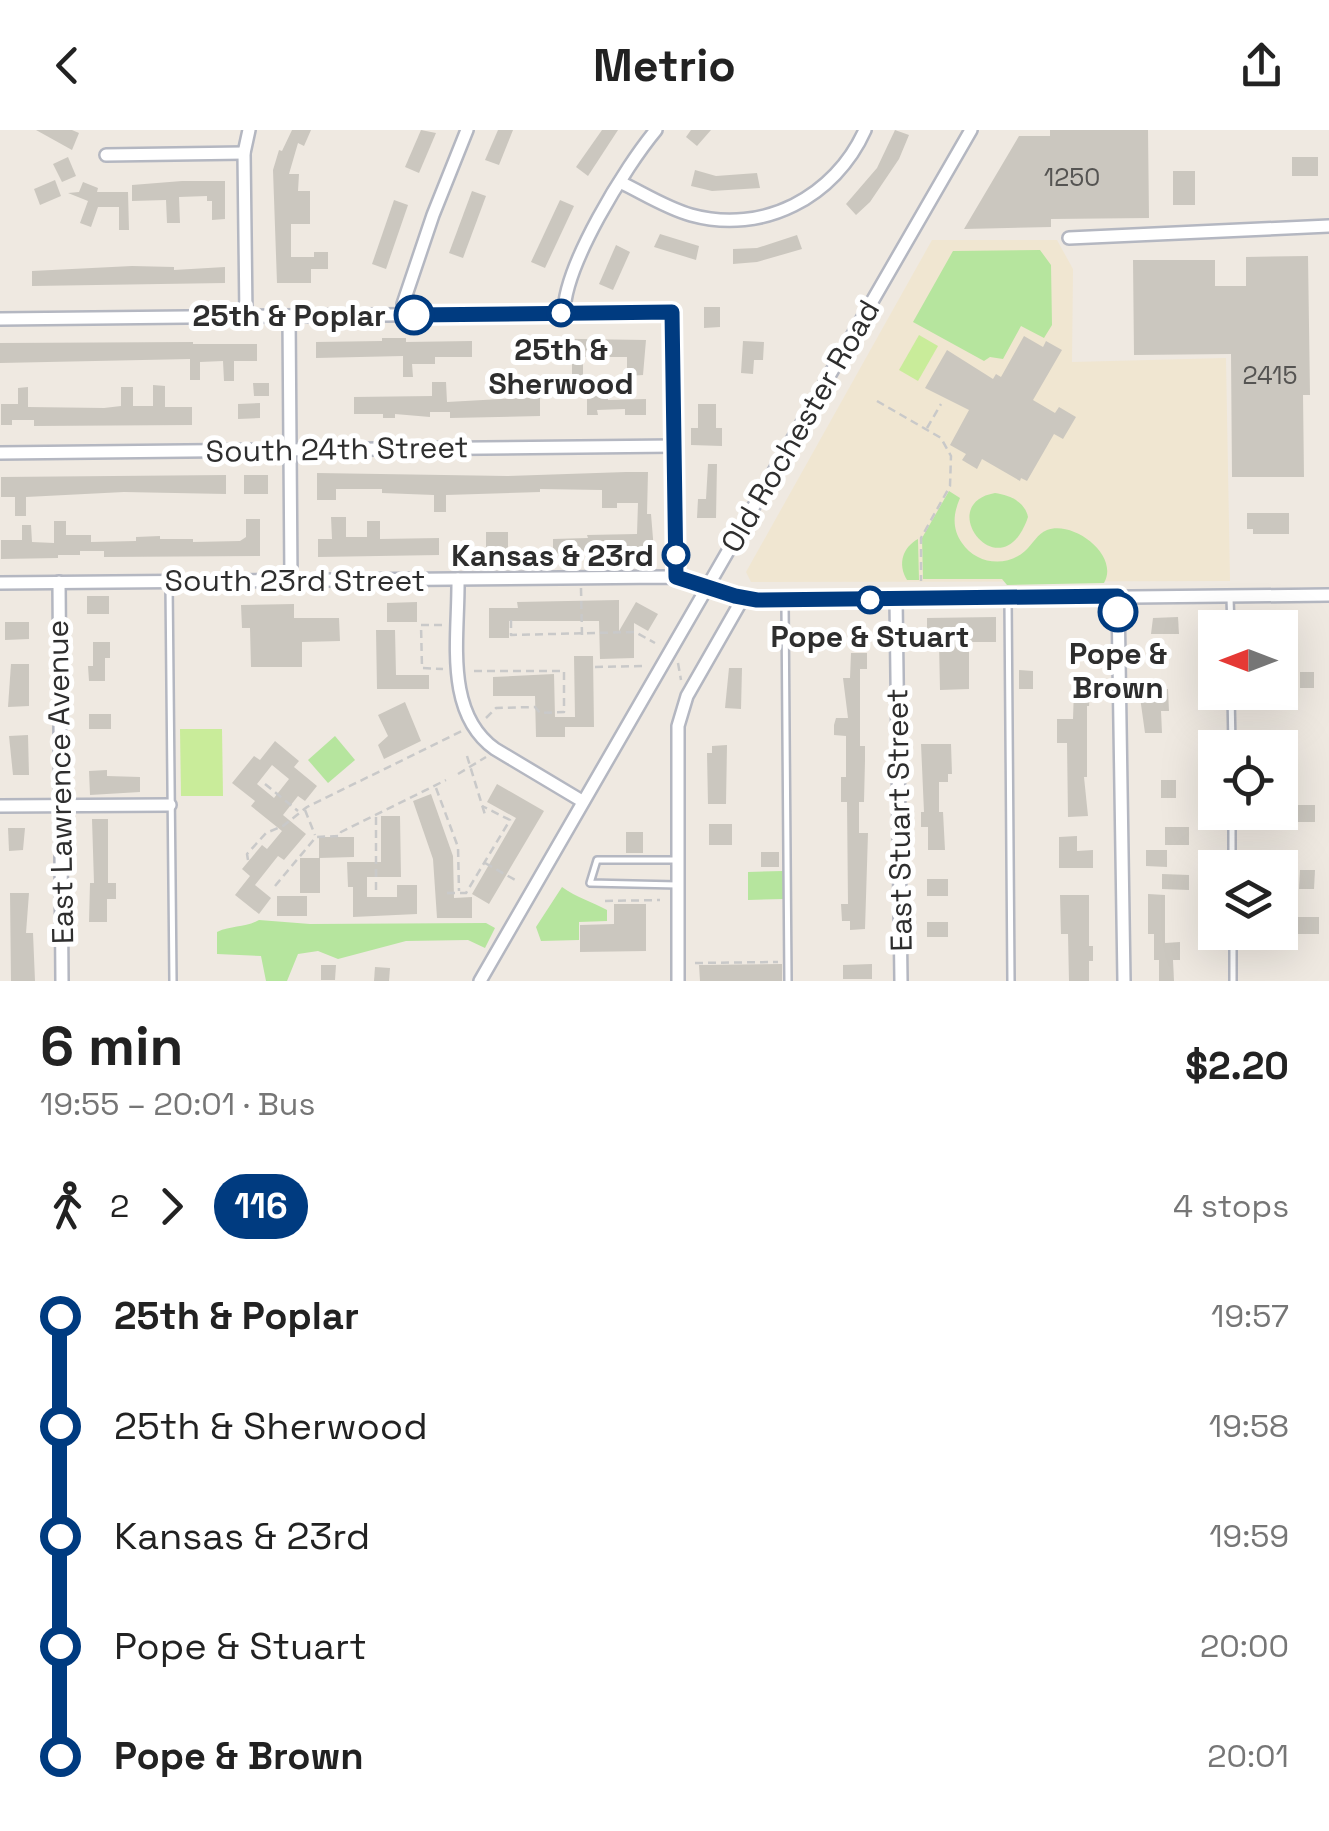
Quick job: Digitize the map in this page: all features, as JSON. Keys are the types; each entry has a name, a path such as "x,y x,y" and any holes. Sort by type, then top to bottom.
{"street":[{"path":"246,316 244,153 249,130"},
{"path":"403,315 403,304 433,216 468,130"},
{"path":"564,313 564,299 578,263 620,182 656,130"},
{"path":"620,182 694,216 723,220 758,218 800,203 828,182 844,168 865,130"},
{"name":"Old Rochester Road","path":"480,981 971,130"},
{"path":"106,155 244,153"},
{"path":"1069,238 1329,226"},
{"path":"0,319 672,312 676,577"},
{"path":"288,316 291,580"},
{"name":"South 24th Street","path":"0,452 674,446"},
{"name":"South 23rd Street","path":"0,583 676,577 743,598 786,601 1329,595"},
{"path":"458,579 460,691 469,723 482,740 582,801"},
{"name":"East Lawrence Avenue","path":"59,582 62,981"},
{"path":"1118,596 1124,981"},
{"path":"678,981 678,726 695,681 743,598"},
{"name":"East Stuart Street","path":"896,600 901,981"},
{"path":"0,806 170,805"}],"lane":[{"path":"169,582 173,981"},
{"path":"1230,596 1230,610"},
{"path":"1008,598 1012,633 1011,981"},
{"path":"786,601 788,981"},
{"path":"677,860 596,860 590,883 677,885"},
{"path":"1233,950 1233,981"}],"path":[{"path":"877,401 927,429 946,447 953,476 921,538 921,581"},
{"path":"927,429 941,404"},
{"path":"581,587 582,635"},
{"path":"511,620 511,635 635,632 656,643"},
{"path":"442,625 421,625 421,640 422,668 443,669"},
{"path":"677,655 683,691"},
{"path":"595,667 642,666"},
{"path":"474,671 564,670 564,712 540,713 535,707 496,708 486,718"},
{"path":"248,860 247,854 266,833 283,826 299,812 464,730"},
{"path":"467,756 486,818"},
{"path":"458,774 488,756"},
{"path":"275,886 316,837 340,836 341,832 446,780"},
{"path":"264,784 299,812"},
{"path":"435,785 458,847 459,893"},
{"path":"447,893 466,893 510,820 482,806"},
{"path":"304,809 316,837"},
{"path":"376,815 376,894"},
{"path":"484,862 517,880"},
{"path":"605,900 660,900"},
{"path":"694,963 779,962"}],"shaded area":[{"path":"932,240 1057,240 1073,269 1072,362 1226,358 1230,581 751,582 746,572"}],"green space":[{"path":"1040,250 1051,265 1052,325 1044,338 1021,326 1003,359 990,357 984,361 913,322 953,251"},
{"path":"919,335 938,346 918,381 899,370"},
{"path":"949,491 960,498 956,532 975,555 992,561 1009,560 1047,530 1069,530 1100,551 1106,562 1104,583 1007,585 1002,579 923,579 922,538"},
{"path":"995,493 1016,500 1028,517 1017,539 1003,547 990,546 978,538 971,526 970,512 977,500"},
{"path":"918,539 919,580 907,580 903,556"},
{"path":"180,729 222,729 223,796 181,796"},
{"path":"335,736 355,760 328,783 308,760"},
{"path":"783,871 784,899 748,900 748,872"},
{"path":"562,887 607,910 607,921 579,922 579,940 541,941 536,927"},
{"path":"259,920 310,924 486,923 495,928 485,948 468,940 406,941 338,959 318,951 298,954 287,981 266,981 261,956 217,954 217,932"}],"building":[{"path":"36,130 72,130 79,133 72,150"},
{"path":"292,130 311,130 304,146 298,143 289,174 299,174 298,191 310,191 310,224 291,224 291,257 314,257 314,252 328,252 328,269 311,269 311,283 277,283 273,170 279,150 282,151"},
{"path":"421,130 436,133 419,173 405,167"},
{"path":"498,130 513,130 499,165 485,160"},
{"path":"602,130 618,130 588,176 576,167"},
{"path":"691,130 711,130 697,146 686,137"},
{"path":"895,130 909,135 899,159 870,202 856,215 846,204 877,168"},
{"path":"1050,130 1148,130 1149,218 1051,219 1051,227 964,229 1019,136 1050,136"},
{"path":"68,157 76,176 62,182 53,164"},
{"path":"1292,157 1318,157 1318,176 1292,176"},
{"path":"695,170 716,176 757,173 760,188 712,191 691,186"},
{"path":"1173,171 1195,171 1195,205 1173,205"},
{"path":"55,180 61,196 40,205 34,189"},
{"path":"225,181 225,219 212,220 212,201 207,201 207,196 179,197 180,223 167,223 166,200 132,201 132,185"},
{"path":"83,182 98,188 97,192 128,192 129,230 119,230 119,207 98,207 91,227 80,223 88,201 68,193 79,192"},
{"path":"472,191 486,196 463,258 449,253"},
{"path":"394,200 408,205 386,269 372,264"},
{"path":"560,200 574,206 545,268 531,262"},
{"path":"660,234 699,246 696,260 654,247"},
{"path":"797,235 802,249 757,262 733,264 733,249 757,248"},
{"path":"616,245 630,252 613,290 599,284"},
{"path":"1308,256 1310,395 1303,395 1304,477 1232,477 1231,354 1134,355 1133,260 1215,260 1215,286 1246,286 1246,257"},
{"path":"132,266 174,270 225,267 225,283 32,286 32,271"},
{"path":"704,307 720,307 720,327 704,328"},
{"path":"1024,336 1043,347 1046,341 1062,350 1033,400 1055,413 1059,407 1076,417 1063,439 1054,434 1027,481 1020,481 982,459 977,469 962,460 966,454 950,445 969,410 925,388 947,350 993,379 996,374 1001,377"},
{"path":"406,338 406,342 472,341 472,357 435,357 435,364 412,364 413,377 403,377 403,356 316,358 316,342"},
{"path":"516,338 646,340 643,375 627,376 627,357 583,357 583,376 572,376 572,357 516,356"},
{"path":"743,341 764,342 763,360 754,360 753,374 741,373"},
{"path":"0,343 257,344 257,361 234,361 234,381 224,381 223,361 200,362 200,380 190,380 190,359 0,363"},
{"path":"432,382 446,382 447,402 540,397 540,416 450,418 450,412 430,412 430,417 395,414 395,418 383,418 383,414 354,414 354,397 432,396"},
{"path":"253,383 269,383 269,396 254,396"},
{"path":"153,385 165,386 165,407 192,407 192,425 34,426 34,420 12,420 12,425 1,425 1,404 18,404 18,388 28,387 28,407 104,408 121,406 121,387 133,387 133,406 153,406"},
{"path":"608,394 608,400 646,399 646,415 625,415 625,409 597,410 598,415 587,415 587,395"},
{"path":"260,403 260,418 238,419 238,404"},
{"path":"698,404 716,404 716,428 722,428 722,446 691,445 691,428 698,428"},
{"path":"708,464 717,464 716,518 697,518 698,499 706,499"},
{"path":"648,472 647,514 651,514 654,551 553,554 553,539 637,534 638,503 602,508 602,490 446,495 446,512 434,512 434,495 382,493 382,489 336,489 336,500 317,500 317,473 507,476"},
{"path":"226,475 226,494 124,492 26,497 26,516 15,516 15,497 1,497 1,477"},
{"path":"244,475 268,475 268,494 244,494"},
{"path":"1247,513 1289,513 1289,534 1253,534 1253,529 1247,529"},
{"path":"331,517 346,517 346,537 367,537 367,521 380,521 380,539 439,538 439,555 318,557 318,539 332,539"},
{"path":"246,519 260,519 260,556 104,557 104,551 80,551 80,555 58,558 1,559 1,540 22,540 22,525 31,525 32,542 54,543 54,521 66,521 66,535 91,535 91,542 160,536 193,542 240,541 246,537"},
{"path":"486,532 508,532 508,549 498,549 498,555 486,555"},
{"path":"87,596 109,596 109,614 87,614"},
{"path":"619,600 619,631 636,602 658,614 648,631 634,623 634,658 600,659 599,621 509,621 509,638 489,638 489,608 518,608 517,602"},
{"path":"417,602 417,622 387,622 387,603"},
{"path":"294,604 294,618 339,618 340,641 302,642 302,667 251,667 250,628 242,628 241,605"},
{"path":"996,617 996,642 969,642 969,689 940,690 939,643 927,643 927,618"},
{"path":"1178,617 1179,634 1151,634 1153,618"},
{"path":"5,622 29,622 29,639 5,640"},
{"path":"376,630 395,630 396,675 429,675 429,689 377,689"},
{"path":"93,642 110,642 105,681 89,681"},
{"path":"851,653 867,653 867,669 860,669 860,746 865,746 865,761 859,833 868,833 865,929 850,930 850,921 842,921 841,904 848,904 847,802 841,802 841,777 846,777 846,736 834,735 834,725 836,718 848,718 843,678 850,678"},
{"path":"574,656 593,656 594,727 565,727 565,737 536,737 535,696 493,696 493,677 554,674 555,717 575,717"},
{"path":"11,664 29,664 29,706 8,707"},
{"path":"729,668 742,668 741,709 725,708"},
{"path":"1019,670 1033,671 1033,689 1019,689"},
{"path":"1300,672 1314,672 1314,688 1300,688"},
{"path":"1074,689 1090,690 1084,777 1088,816 1068,817 1067,743 1057,743 1057,719 1073,719"},
{"path":"1168,689 1169,711 1161,711 1162,733 1145,733 1139,690"},
{"path":"405,702 421,741 384,759 378,745 388,736 378,715"},
{"path":"89,714 111,714 111,729 89,729"},
{"path":"28,735 29,775 13,775 9,736"},
{"path":"275,741 299,761 294,767 317,786 305,801 298,796 283,815 306,834 284,860 278,856 255,885 271,898 259,914 235,895 250,876 242,869 262,845 267,849 282,831 251,806 255,801 232,783 254,756 260,760","holes":["272,765 289,779 274,798 257,784"]},
{"path":"921,744 951,744 952,774 948,774 948,782 939,782 945,850 928,850 928,827 921,827"},
{"path":"727,745 726,804 708,804 707,753 712,753 712,746"},
{"path":"107,770 107,776 140,777 140,792 90,795 89,771"},
{"path":"1161,780 1176,780 1176,798 1161,798"},
{"path":"497,784 544,811 489,904 472,894 516,818 487,802"},
{"path":"431,794 453,856 454,898 472,897 472,918 437,918 433,859 413,801"},
{"path":"1298,805 1315,805 1315,822 1298,822"},
{"path":"381,816 400,816 401,877 367,877 367,897 397,897 397,885 417,885 417,914 353,917 353,887 348,887 347,862 381,862"},
{"path":"92,819 108,819 108,883 116,883 116,899 107,899 107,922 89,922 90,883 94,883"},
{"path":"709,824 732,824 732,845 709,845"},
{"path":"1165,827 1189,827 1189,845 1165,845"},
{"path":"8,828 25,828 23,850 9,851"},
{"path":"626,832 643,832 643,853 626,853"},
{"path":"1077,836 1077,851 1093,850 1093,868 1059,868 1059,837"},
{"path":"319,837 354,837 354,857 319,858"},
{"path":"1146,850 1167,850 1167,867 1146,866"},
{"path":"761,852 779,852 779,867 761,867"},
{"path":"300,858 320,858 320,893 300,893"},
{"path":"1300,870 1315,870 1314,889 1299,889"},
{"path":"1162,874 1189,875 1189,890 1162,889"},
{"path":"927,879 948,879 948,896 927,896"},
{"path":"10,893 29,893 26,933 33,933 35,981 11,981"},
{"path":"1148,894 1165,895 1165,943 1180,942 1180,960 1173,960 1174,981 1159,981 1154,934 1148,934"},
{"path":"1060,895 1089,895 1089,946 1093,946 1093,961 1089,961 1089,981 1069,981 1068,934 1061,934"},
{"path":"277,896 307,896 307,916 277,916"},
{"path":"614,904 646,904 646,951 580,952 580,925 614,924"},
{"path":"1298,917 1319,917 1319,934 1298,934"},
{"path":"927,922 948,922 948,937 927,937"},
{"path":"782,964 782,981 700,981 699,965"},
{"path":"872,964 872,979 843,979 843,965"},
{"path":"321,965 336,965 335,980 321,980"},
{"path":"375,967 390,968 389,981 374,981"}],"bus line":[{"name":"116","path":"414,315 672,312 676,577 757,600 1118,596 1118,612"}],"place":[{"name":"25th & Sherwood","path":"561,313"},
{"name":"25th & Poplar","path":"414,315"},
{"name":"Kansas & 23rd","path":"676,555"},
{"name":"Pope & Stuart","path":"870,600"},
{"name":"Pope & Brown","path":"1118,612"}]}
